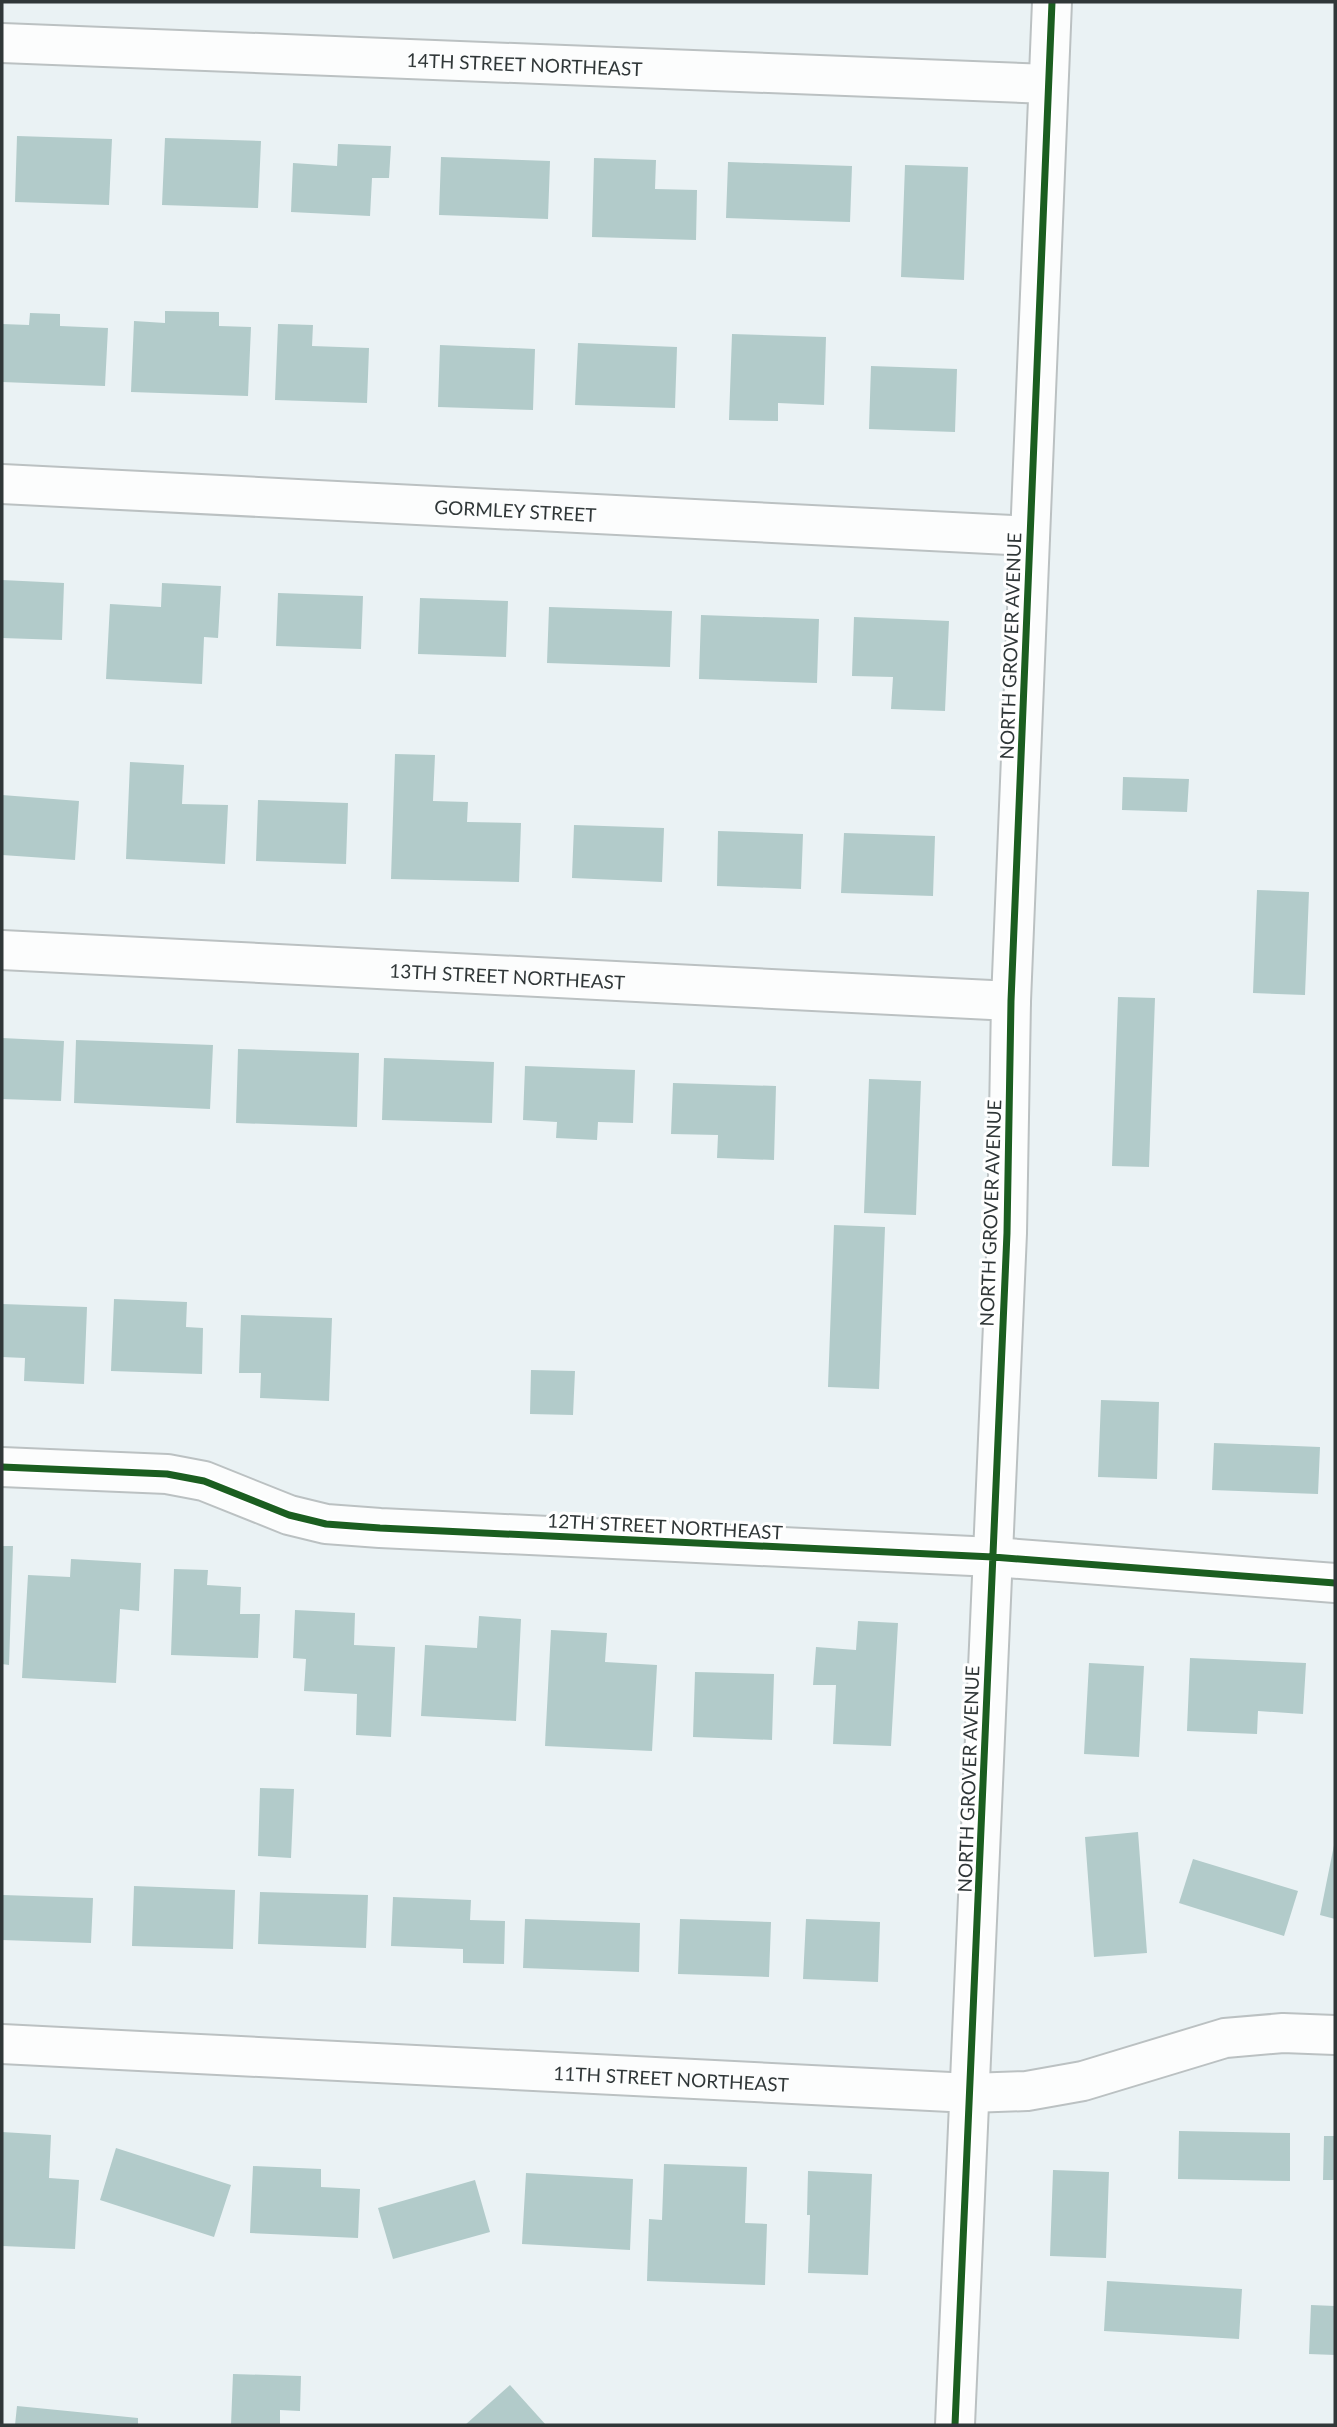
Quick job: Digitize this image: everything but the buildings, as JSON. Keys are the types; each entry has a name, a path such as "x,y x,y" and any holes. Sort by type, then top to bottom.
{"street":[{"name":"NORTH GROVER AVENUE","path":"955,2425 1007,1233 1011,1001 1052,2"},
{"name":"14TH STREET NORTHEAST","path":"2,43 1048,84"},
{"name":"GORMLEY STREET","path":"2,484 1030,536"},
{"name":"13TH STREET NORTHEAST","path":"2,950 1011,1001"},
{"name":"12TH STREET NORTHEAST","path":"2,1467 167,1474 204,1481 289,1515 326,1524 993,1557 1335,1583"},
{"name":"11TH STREET NORTHEAST","path":"2,2044 970,2093 1027,2091 1083,2081 1225,2038 1283,2033 1335,2035"}],"cycle path":[{"path":"955,2425 1007,1233 1011,1001 1052,2"},
{"path":"2,1467 167,1474 204,1481 289,1515 326,1524 993,1557 1335,1583"}]}
